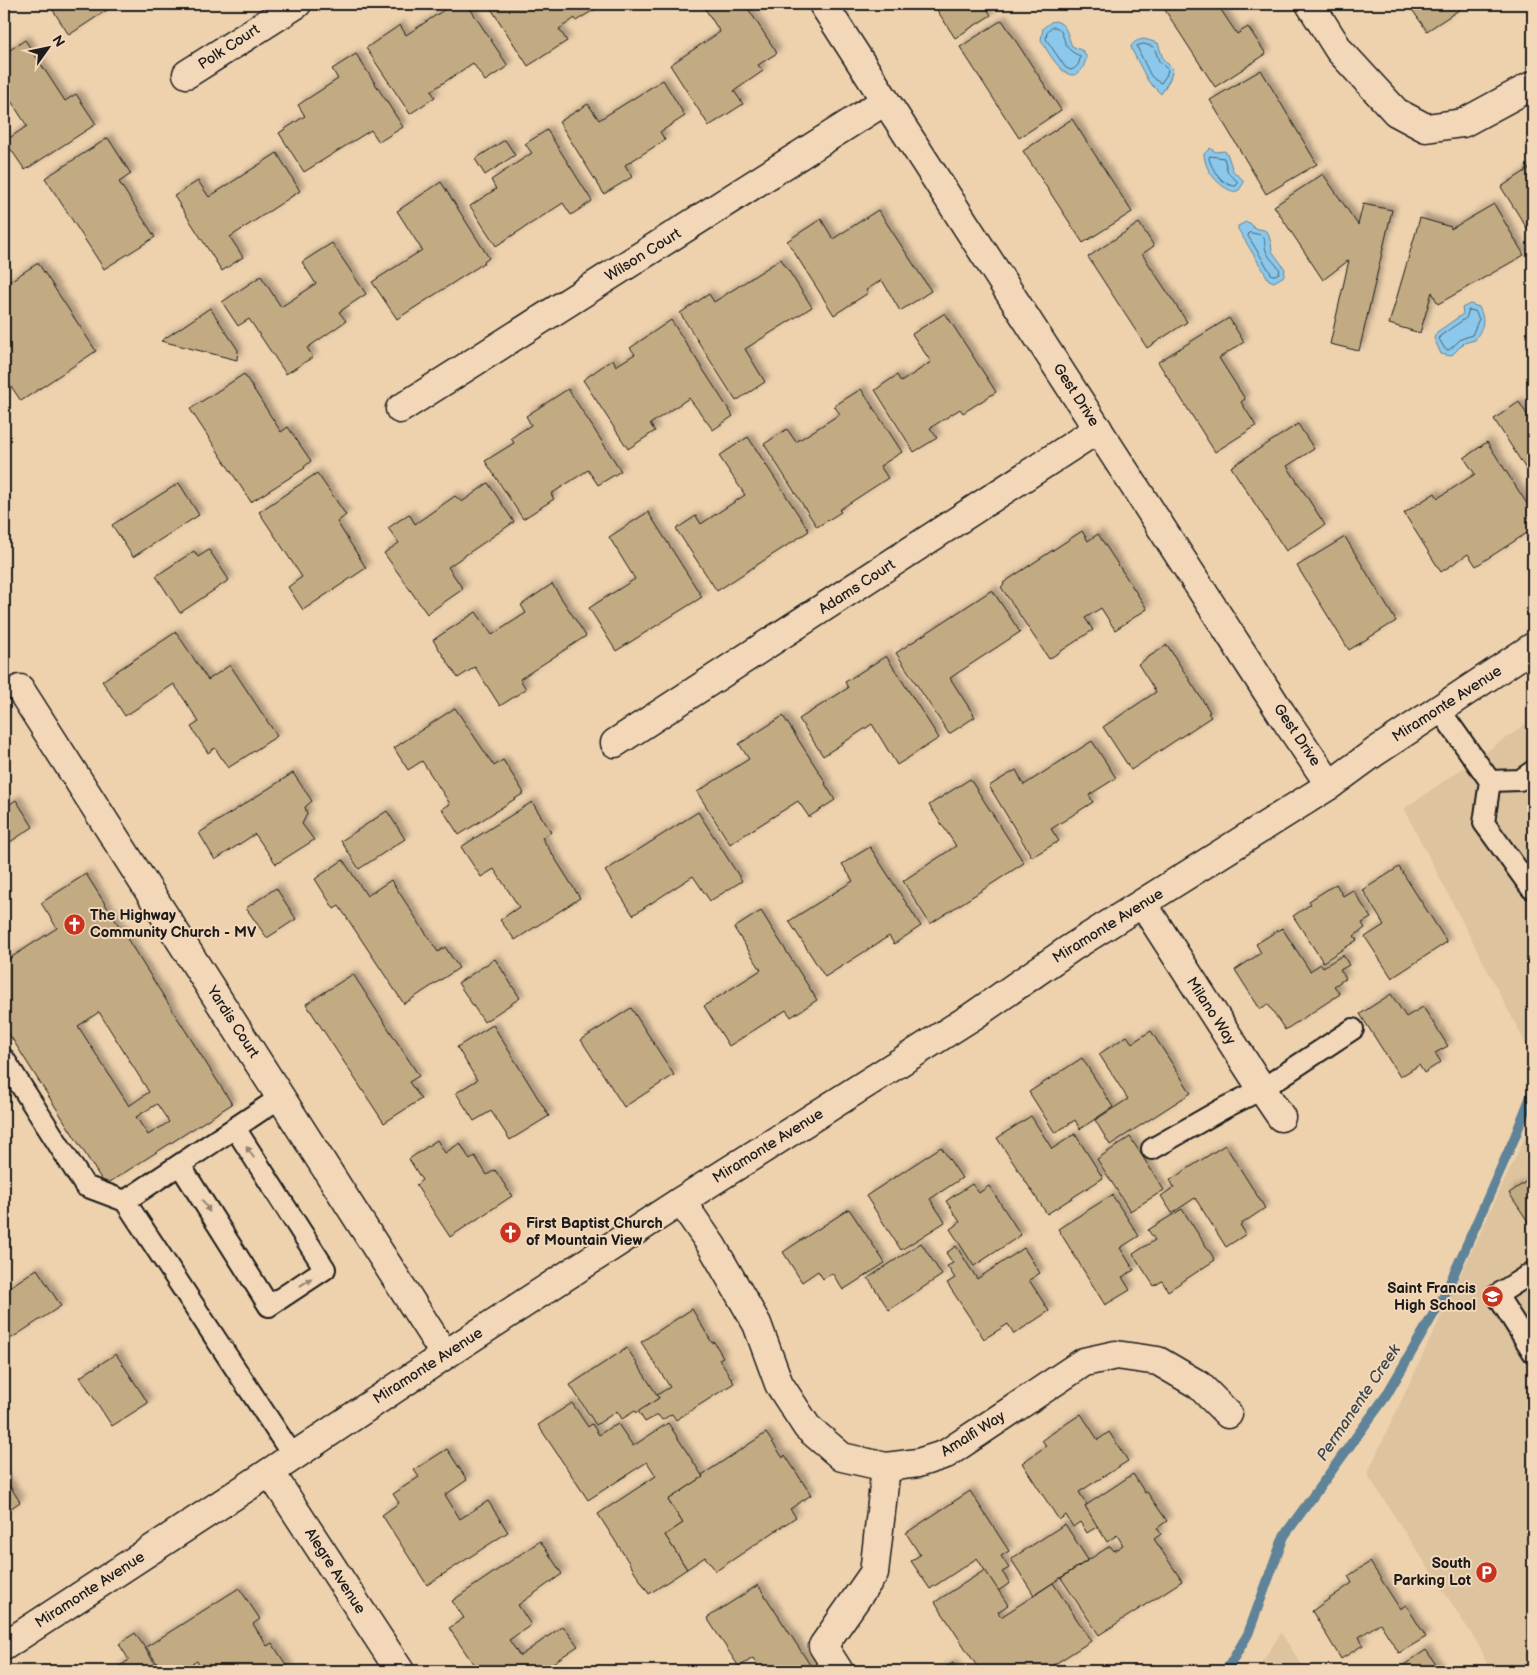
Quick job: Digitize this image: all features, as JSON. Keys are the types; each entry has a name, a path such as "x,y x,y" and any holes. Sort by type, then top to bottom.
{"street":[{"name":"Polk Court","path":"187,74 297,4"},
{"name":"Gest Drive","path":"824,4 1098,430 1330,785"},
{"path":"1310,4 1339,50 1396,112 1426,128 1463,123 1533,85"},
{"name":"Wilson Court","path":"400,409 886,101"},
{"name":"Adams Court","path":"615,743 1098,430"},
{"name":"Miramonte Avenue","path":"4,1646 681,1201 974,1016 1071,948 1330,785 1375,752 1533,647"},
{"name":"Yardis Court","path":"12,689 281,1097 445,1355"},
{"name":"Milano Way","path":"1143,904 1282,1117"},
{"name":"Amalfi Way","path":"681,1201 712,1246 757,1324 778,1384 807,1427 842,1457 886,1467 918,1463 946,1454 1084,1362 1116,1356 1158,1360 1199,1385 1228,1414"},
{"path":"840,1671 823,1646 874,1573 886,1467"},
{"name":"Alegre Avenue","path":"270,1472 400,1671"}],"lane":[{"path":"1439,710 1490,781 1484,823 1531,888 1533,883"},
{"path":"1490,781 1520,780 1533,771"},
{"path":"1152,1149 1224,1108 1262,1089 1353,1030"},
{"path":"4,1059 85,1186 125,1201 293,1456"},
{"path":"125,1201 281,1097"},
{"path":"180,1165 269,1306 285,1296 325,1269 235,1128"},
{"path":"1533,1272 1497,1295 1533,1352"}],"shaded area":[{"path":"1533,719 1533,1058 1404,809"},
{"name":"Saint Francis High School","path":"1533,1120 1533,1671 1490,1671 1480,1647 1367,1474"},
{"path":"1281,1633 1306,1671 1256,1671"}],"water":[{"path":"1055,21 1065,28 1072,46 1083,51 1087,58 1083,68 1076,74 1071,75 1064,72 1041,40 1043,28"},
{"path":"1144,39 1158,43 1163,59 1173,69 1170,79 1161,94 1148,81 1132,50 1131,46 1134,43"},
{"path":"1210,148 1216,152 1224,151 1227,153 1233,171 1243,180 1239,190 1234,192 1228,189 1213,177 1207,166 1204,154"},
{"path":"1246,222 1250,223 1254,228 1268,233 1272,251 1285,269 1284,276 1274,282 1269,280 1238,229 1238,226"},
{"path":"1470,304 1479,307 1483,320 1482,327 1475,340 1464,343 1451,356 1441,354 1434,338 1437,332 1463,314 1462,308"}],"building":[{"path":"49,4 116,4 69,35"},
{"path":"453,4 467,4 508,66 485,81 473,63 431,91 435,97 410,114 366,48 400,25 406,35"},
{"path":"488,4 603,4 576,21 575,18 559,29 567,41 528,66"},
{"path":"702,4 745,4 777,53 758,65 763,71 734,91 743,104 709,126 670,65 720,32"},
{"path":"933,4 984,4 991,15 955,38"},
{"path":"1161,4 1217,4 1237,34 1248,27 1266,54 1215,87"},
{"path":"1408,4 1468,4 1427,31"},
{"path":"1002,20 1061,110 1019,138 960,47"},
{"path":"25,40 65,101 76,94 96,124 25,170 5,141 27,126 4,90 4,54"},
{"path":"356,54 403,127 379,142 371,130 304,172 279,133 305,116 298,105 338,79 332,69"},
{"path":"1261,70 1317,164 1266,194 1210,100"},
{"path":"663,80 685,116 660,132 665,140 625,165 632,177 604,194 559,122 588,104 599,120"},
{"path":"1072,119 1132,212 1083,243 1023,151"},
{"path":"547,130 592,201 571,215 563,203 496,246 470,206 496,189 491,180 532,153 525,144"},
{"path":"108,138 131,174 119,182 155,237 104,269 45,178"},
{"path":"505,140 515,155 485,175 475,159"},
{"path":"277,153 300,191 230,237 243,257 222,271 174,196 198,181 209,197"},
{"path":"1533,166 1533,238 1501,187"},
{"path":"1323,174 1358,225 1363,204 1392,210 1359,351 1330,344 1349,260 1323,280 1274,206"},
{"path":"441,182 489,258 397,319 372,282 422,250 397,211"},
{"path":"1494,204 1524,255 1438,304 1432,292 1420,333 1389,324 1420,218 1451,227 1451,229"},
{"path":"878,210 931,291 900,311 882,280 866,290 868,293 834,315 787,241 821,219 833,239"},
{"path":"1139,223 1154,246 1142,254 1187,322 1147,348 1088,257"},
{"path":"332,243 366,294 339,312 346,321 307,348 313,357 286,374 249,319 238,326 222,302 261,276 281,307 316,284 302,262"},
{"path":"781,259 812,307 745,349 765,382 736,401 680,313 709,294 714,302"},
{"path":"38,263 96,351 21,401 4,376 4,285"},
{"path":"210,308 238,350 237,360 161,341"},
{"path":"945,313 996,392 963,413 960,409 930,428 937,438 914,452 875,390 897,375 901,382 931,362 912,334"},
{"path":"1229,318 1244,342 1219,358 1245,399 1241,402 1256,426 1215,452 1158,362"},
{"path":"671,320 733,416 713,430 689,398 650,424 655,431 628,449 583,380 613,359 616,366 635,354 630,348"},
{"path":"244,374 281,432 288,427 311,461 305,468 251,502 190,409"},
{"path":"568,389 621,471 598,485 588,470 551,494 554,499 523,519 485,461 514,443 511,438 531,425 526,416"},
{"path":"861,389 902,452 880,466 888,478 817,527 764,444 787,429 796,442 840,414 834,406"},
{"path":"1519,402 1533,424 1533,480 1494,419"},
{"path":"1298,424 1314,449 1287,466 1325,525 1286,551 1231,467"},
{"path":"748,437 809,531 717,591 676,529 696,516 701,524 745,495 719,456"},
{"path":"1487,442 1533,513 1533,529 1476,566 1468,554 1441,572 1404,513 1435,493 1438,498 1475,474 1464,458"},
{"path":"317,473 346,515 337,522 366,568 303,610 288,587 302,577 259,512"},
{"path":"179,483 199,515 133,557 112,525"},
{"path":"488,483 514,522 448,567 463,589 427,614 384,553 399,543 388,528 409,514 415,524 455,496 462,502"},
{"path":"648,512 702,597 616,651 589,608 635,579 609,537"},
{"path":"1082,531 1088,541 1098,534 1147,609 1115,630 1101,608 1085,618 1093,630 1049,659 1001,587 1004,585 1003,583"},
{"path":"1345,537 1396,621 1349,650 1297,566"},
{"path":"209,550 229,580 180,613 156,576 194,551 198,557"},
{"path":"552,584 586,636 520,679 526,689 500,706 475,667 458,678 433,640 476,612 492,635 526,613 521,605"},
{"path":"992,590 1020,632 950,678 975,717 949,734 896,653"},
{"path":"176,632 208,680 230,665 277,736 228,768 215,748 208,753 191,727 199,722 174,684 125,716 102,681"},
{"path":"1167,645 1210,712 1208,713 1211,717 1131,770 1103,727 1156,692 1138,664"},
{"path":"886,656 939,738 897,765 872,724 823,756 799,719 848,688 845,682"},
{"path":"455,708 494,766 503,760 524,793 459,835 442,809 450,804 422,761 408,770 394,748"},
{"path":"783,716 835,800 809,817 798,801 730,844 697,792 749,759 739,744"},
{"path":"1092,741 1116,778 1089,795 1093,802 1051,829 1059,841 1032,857 989,786 1016,770 1024,785"},
{"path":"293,773 312,801 305,807 307,814 302,824 314,840 276,864 255,834 215,860 199,833"},
{"path":"970,779 1024,863 930,924 903,881 956,846 929,805"},
{"path":"16,800 33,827 4,846 4,808"},
{"path":"532,802 551,832 542,838 580,898 515,940 500,920 519,907 494,869 481,877 461,847"},
{"path":"387,811 405,839 359,869 341,841"},
{"path":"698,812 742,881 710,901 693,876 633,915 605,871"},
{"path":"870,847 921,926 894,944 889,936 825,977 789,921 853,881 842,864"},
{"path":"343,860 367,896 391,880 438,952 445,947 459,968 404,1004 339,906 334,909 315,879"},
{"path":"1399,867 1447,942 1392,978 1365,937 1384,925 1363,890"},
{"path":"86,874 232,1104 105,1185 4,1026 4,962 57,928 41,903","holes":["99,1012 149,1092 129,1106 78,1026","157,1104 169,1122 148,1135 136,1117"]},
{"path":"1336,884 1343,896 1353,890 1371,918 1362,923 1365,928 1354,936 1357,940 1323,962 1293,916 1311,904 1309,901"},
{"path":"276,888 296,919 267,938 246,908"},
{"path":"761,911 817,1000 791,1017 786,1010 729,1046 704,1006 761,970 734,928"},
{"path":"1282,928 1310,971 1321,964 1323,967 1343,955 1349,965 1340,970 1346,978 1334,986 1340,994 1285,1030 1268,1004 1260,1009 1235,970 1261,953 1256,944"},
{"path":"495,959 520,998 484,1022 458,983"},
{"path":"353,974 419,1076 409,1082 421,1099 384,1123 306,1004"},
{"path":"1391,994 1406,1017 1423,1007 1448,1046 1435,1053 1441,1062 1424,1073 1419,1065 1400,1077 1360,1014"},
{"path":"631,1008 674,1075 624,1107 581,1040"},
{"path":"493,1025 549,1116 510,1140 491,1111 474,1121 456,1093 477,1080 457,1047"},
{"path":"1151,1031 1191,1093 1110,1145 1095,1120 1128,1099 1099,1054 1127,1036 1132,1043"},
{"path":"1082,1058 1113,1107 1080,1129 1075,1120 1055,1133 1029,1092"},
{"path":"1031,1116 1052,1149 1075,1134 1103,1178 1047,1214 997,1138"},
{"path":"1130,1137 1164,1190 1130,1211 1097,1159"},
{"path":"437,1140 445,1153 460,1143 470,1160 475,1156 487,1175 495,1170 512,1196 450,1237 416,1185 422,1180 409,1159"},
{"path":"1225,1145 1265,1208 1240,1225 1246,1234 1226,1247 1195,1198 1172,1213 1161,1196 1174,1187 1170,1180"},
{"path":"941,1147 962,1178 930,1199 945,1222 901,1250 866,1196"},
{"path":"1533,1177 1533,1229 1509,1193"},
{"path":"972,1184 979,1193 989,1186 1021,1235 974,1266 950,1229 960,1222 946,1201"},
{"path":"1112,1195 1139,1236 1120,1248 1134,1270 1122,1277 1130,1290 1105,1305 1058,1229"},
{"path":"849,1209 885,1263 843,1290 832,1273 823,1279 818,1271 802,1282 783,1252"},
{"path":"1182,1209 1215,1260 1168,1291 1162,1281 1154,1286 1133,1254 1155,1240 1148,1230"},
{"path":"921,1243 942,1275 889,1310 868,1278"},
{"path":"956,1246 977,1279 1024,1248 1040,1273 1029,1280 1049,1311 1014,1334 1008,1324 984,1339 947,1283 955,1278 947,1266 953,1263 946,1253"},
{"path":"37,1269 61,1306 4,1343 4,1288 5,1290"},
{"path":"692,1309 712,1343 714,1342 723,1357 719,1359 734,1383 676,1420 672,1414 662,1420 658,1415 645,1422 638,1411 659,1398 657,1395 670,1387 641,1342"},
{"path":"627,1348 659,1398 636,1413 635,1411 622,1419 617,1411 596,1425 570,1385"},
{"path":"116,1354 148,1403 112,1426 80,1377"},
{"path":"572,1403 588,1427 592,1424 599,1435 618,1424 633,1446 668,1423 703,1477 668,1500 683,1523 665,1535 687,1569 649,1594 598,1514 656,1476 647,1462 588,1500 538,1425"},
{"path":"1081,1414 1098,1440 1109,1432 1128,1461 1079,1492 1087,1505 1085,1506 1098,1526 1087,1533 1080,1522 1073,1527 1066,1515 1059,1520 1022,1463 1046,1446 1042,1440"},
{"path":"766,1433 783,1458 785,1455 811,1495 790,1509 796,1517 716,1571 705,1557 687,1569 665,1535 683,1523 668,1500"},
{"path":"447,1449 467,1480 445,1495 460,1519 488,1501 508,1532 427,1585 382,1515 399,1503 393,1494 419,1477 414,1470"},
{"path":"1133,1474 1167,1521 1157,1528 1161,1534 1154,1539 1182,1581 1099,1635 1061,1578 1110,1546 1114,1551 1123,1545 1117,1535 1107,1542 1085,1506"},
{"path":"4,1477 20,1502 4,1513"},
{"path":"970,1491 1009,1551 1001,1556 1009,1568 1002,1572 1010,1583 998,1591 977,1558 930,1589 911,1561 920,1555 906,1533"},
{"path":"1065,1524 1088,1560 1034,1595 1011,1559"},
{"path":"540,1541 562,1574 518,1605 531,1625 509,1640 520,1656 563,1626 578,1646 541,1671 478,1671 449,1628 464,1618 452,1601"},
{"path":"1370,1562 1400,1609 1406,1605 1426,1637 1399,1653 1380,1623 1359,1637 1363,1645 1341,1659 1312,1611 1352,1583 1348,1576"},
{"path":"985,1570 1008,1605 998,1612 1001,1617 1053,1583 1091,1641 1044,1671 980,1671 935,1602"},
{"path":"758,1585 814,1671 761,1671 753,1658 739,1667 707,1618"},
{"path":"239,1588 260,1619 253,1624 267,1646 272,1643 290,1671 203,1671 197,1661 181,1671 162,1671 146,1647"},
{"path":"135,1633 160,1671 114,1670 129,1660 119,1644"},
{"path":"1426,1650 1440,1671 1400,1671 1398,1669"},
{"path":"953,1663 958,1671 939,1671"}],"waterway":[{"name":"Permanente Creek","path":"1226,1671 1248,1634 1284,1536 1386,1396 1444,1296 1514,1139 1533,1091"}],"place":[{"name":"The Highway Community Church - MV","path":"74,924"},
{"name":"First Baptist Church of Mountain View","path":"510,1232"},
{"name":"Saint Francis High School","path":"1492,1297"},
{"name":"South Parking Lot","path":"1487,1572"}]}
